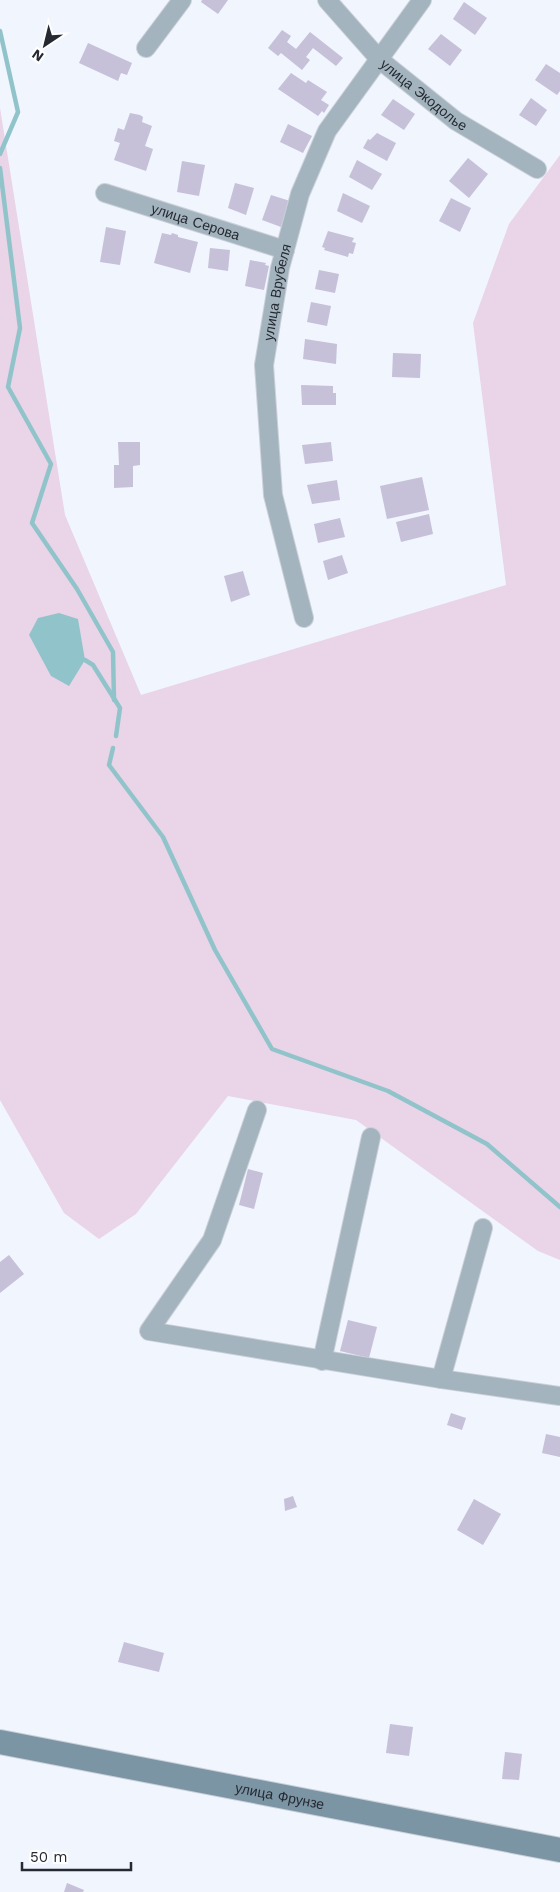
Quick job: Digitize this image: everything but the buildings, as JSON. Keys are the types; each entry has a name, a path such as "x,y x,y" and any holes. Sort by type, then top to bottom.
{"street":[{"path":"146,48 182,0"},
{"name":"улица Экодолье","path":"326,0 380,60 456,121 537,169"},
{"name":"улица Врубеля","path":"304,618 273,495 264,365 285,250 300,194 327,131 422,0"},
{"name":"улица Серова","path":"105,193 285,250"},
{"path":"257,1110 212,1240 149,1331 322,1361 560,1396"},
{"path":"322,1361 371,1137"},
{"path":"441,1379 483,1228"},
{"name":"улица Фрунзе","path":"0,1742 560,1850"}],"shaded area":[{"path":"0,108 65,515 141,695 506,585 473,323 509,224 560,155 560,1260 538,1251 356,1120 228,1096 136,1214 99,1239 64,1213 0,1100"}],"water":[{"path":"59,613 78,619 85,660 69,686 51,676 29,635 38,618"}],"waterway":[{"path":"0,31 18,112 0,154"},
{"path":"0,168 20,328 8,387 51,464 32,523 77,589 113,652 114,700"},
{"path":"85,660 93,665 120,708 116,736"},
{"path":"113,748 109,765 163,837 215,950 272,1049 388,1091 487,1144 560,1207"}]}
